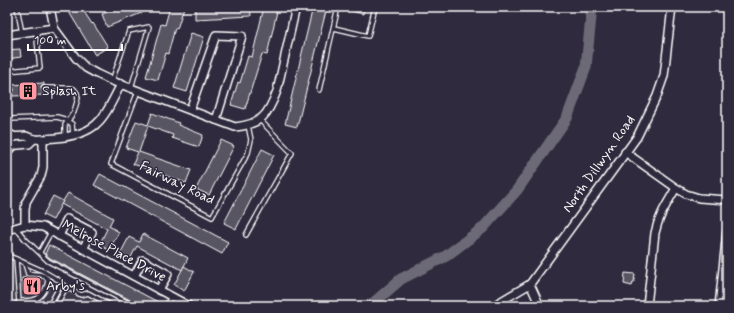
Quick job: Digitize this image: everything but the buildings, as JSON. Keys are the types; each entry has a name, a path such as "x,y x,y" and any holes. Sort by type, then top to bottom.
{"street":[{"path":"50,7 54,28 76,58 86,68 112,81 235,127 248,125 260,120 269,108 277,91 296,7"},
{"name":"North Dillwyn Road","path":"493,306 530,284 637,137 657,96 664,76 672,7"},
{"path":"7,35 54,28"},
{"path":"190,110 216,35 242,36 216,120"},
{"path":"8,142 28,136 34,139 66,137 92,128 100,122 106,113 120,84"},
{"path":"25,225 26,202 41,176 43,167 43,139"},
{"path":"625,152 676,188 694,197 727,200"},
{"path":"647,306 657,223 661,213 676,188"},
{"path":"59,236 67,220 92,232 84,249"},
{"name":"Melrose Place Drive","path":"7,230 25,225 43,227 189,306"},
{"path":"719,306 727,231"},
{"path":"134,276 143,260 168,274 159,290"},
{"path":"530,284 540,306"}],"lane":[{"path":"16,7 22,33"},
{"path":"319,90 338,7"},
{"path":"334,28 368,36 375,7"},
{"path":"112,81 129,31 149,28 134,89"},
{"path":"7,71 40,68 36,31"},
{"path":"44,88 70,88 74,89 77,93 78,98 74,112 65,125 66,137"},
{"name":"Fairway Road","path":"134,89 110,164 212,217 248,152 251,140 248,125"},
{"path":"7,116 11,120 57,117 64,119 72,124 73,135"},
{"path":"246,235 292,152 260,120"},
{"path":"16,228 48,262 134,306"},
{"path":"40,252 52,232"},
{"path":"7,255 43,271 60,281 61,284 81,295 88,293 112,306"},
{"path":"16,259 20,303"},
{"path":"13,306 22,301 35,300 47,287 48,279 39,274 28,274 25,264"},
{"path":"49,306 61,284"},
{"path":"56,306 66,287"},
{"path":"166,306 171,296"},
{"path":"20,303 32,306"}],"shaded area":[{"path":"7,259 105,306 10,306 7,288"}],"waterway":[{"path":"370,306 401,279 446,256 483,228 517,190 567,118 586,67 592,7"}],"place":[{"name":"Splash It","path":"28,91"},
{"name":"Arby's","path":"32,286"}]}
